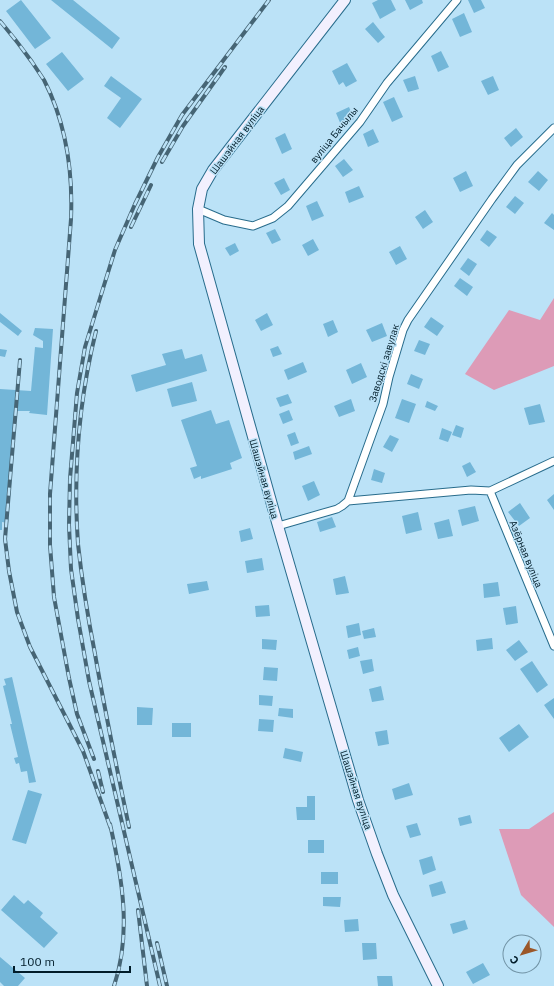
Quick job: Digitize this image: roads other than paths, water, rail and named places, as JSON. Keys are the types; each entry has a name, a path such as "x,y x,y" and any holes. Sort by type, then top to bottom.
{"main road":[{"name":"Шашэйная вуліца","path":"345,0 213,170 202,189 198,209 199,244 278,526 358,800 393,895 438,986"}],"street":[{"name":"вуліца Бачылы","path":"198,209 224,220 253,226 273,218 288,206 360,122 387,83 457,0"},
{"name":"Заводскі завулак","path":"348,501 382,404 403,330 408,320 439,273 517,165 554,128"},
{"path":"278,526 337,509 348,501 471,490 490,491 554,461"},
{"name":"Азёрная вуліца","path":"490,491 554,646"}],"railway":[{"path":"160,986 89,681 71,569 69,525 70,479 77,393 85,347 115,250 135,204 158,157 182,115 269,0"},
{"path":"0,21 32,62 44,80 52,96 63,130 69,165 71,183 71,219 50,494 50,545 54,597 69,678 77,714 94,759"},
{"path":"162,162 183,126 225,67"},
{"path":"131,227 151,185"},
{"path":"96,331 85,383 79,437 76,490 78,544 90,627 129,827"},
{"path":"20,360 5,539 9,571 17,612 30,647 83,751 111,829"},
{"path":"98,771 103,792"},
{"path":"110,824 121,885 124,925 123,946 114,986"},
{"path":"138,910 147,986"},
{"path":"157,943 167,986"}]}
